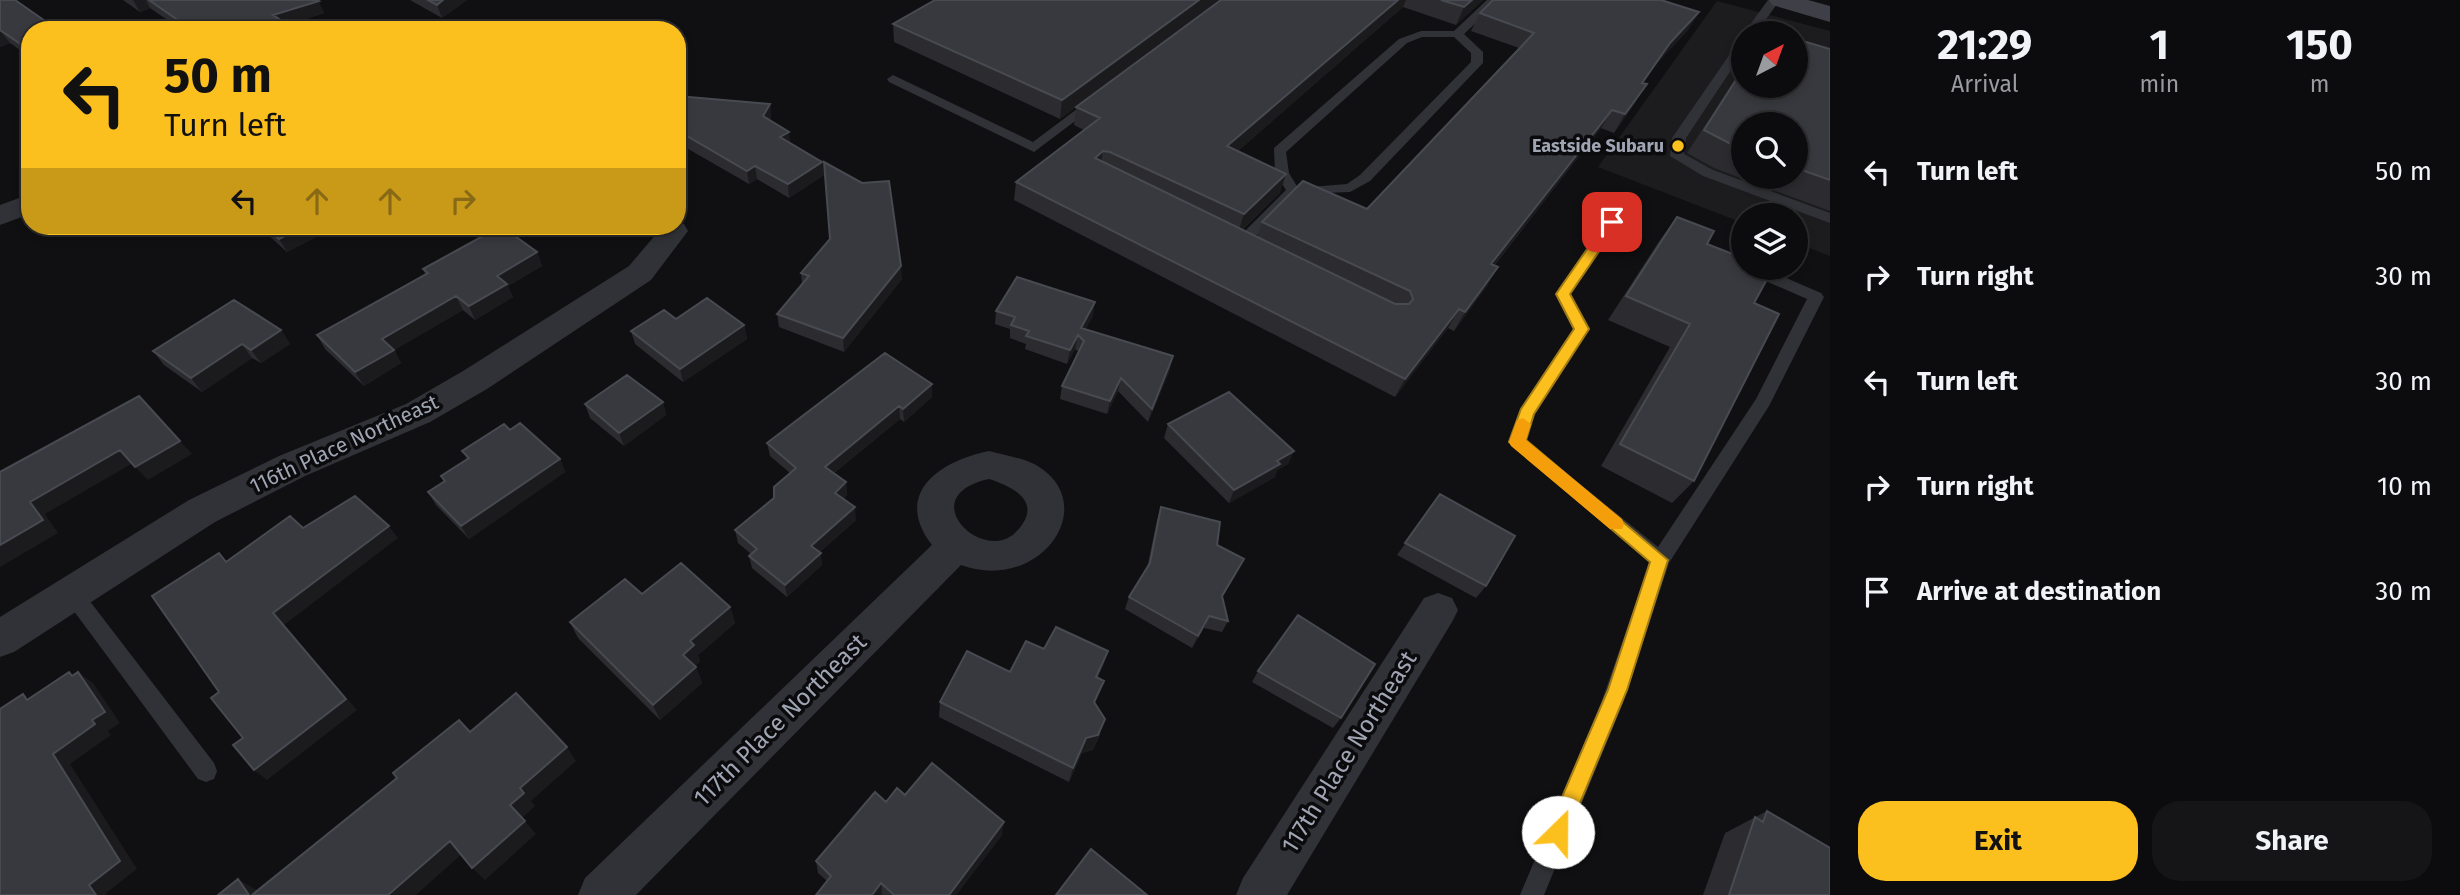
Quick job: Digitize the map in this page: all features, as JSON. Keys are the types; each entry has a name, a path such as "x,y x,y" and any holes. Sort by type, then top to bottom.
{"street":[{"path":"1781,0 1830,14"},
{"path":"0,216 21,207"},
{"name":"116th Place Northeast","path":"0,639 202,511 292,466 418,412 475,380 640,272 671,235"},
{"name":"117th Place Northeast","path":"602,895 957,545"},
{"name":"117th Place Northeast","path":"1259,895 1438,610"}],"lane":[{"path":"1457,34 1494,0"},
{"path":"1762,21 1774,0"},
{"path":"1241,243 1293,191 1350,188 1365,178 1477,63 1477,52 1457,34 1421,34 1403,41 1279,151 1282,173 1293,191"},
{"path":"1731,61 1679,138 1677,156 1708,173 1830,218"},
{"path":"893,79 1034,148 1100,98"},
{"path":"1612,222 1563,294 1581,329 1527,413 1517,442 1660,560"},
{"path":"1532,895 1612,703 1660,560 1763,402 1816,297 1777,280"},
{"path":"72,593 206,771"}],"shaded area":[{"name":"Eastside Subaru","path":"1717,1 1792,21 1731,21 1731,98 1808,98 1808,25 1830,31 1830,256 1808,248 1808,203 1731,203 1731,218 1598,167"}],"building":[{"path":"0,0 15,0 45,21 21,21 21,44 0,30"},
{"path":"149,0 319,1 273,15 282,21 179,21"},
{"path":"428,0 443,0 437,5"},
{"path":"935,0 1199,0 1062,100 893,24"},
{"path":"1221,0 1398,0 1227,146 1286,174 1244,214 1110,152 1103,151 1095,158 1395,304 1409,304 1413,299 1410,291 1262,222 1303,181 1367,209 1534,33 1480,13 1493,0 1661,0 1699,12 1670,43 1642,83 1647,84 1625,114 1612,110 1491,264 1498,267 1465,312 1459,309 1405,379 1016,182 1100,118 1076,107"},
{"path":"1441,0 1472,0 1464,7"},
{"path":"1808,43 1830,49 1830,180 1808,172 1808,112 1731,112 1731,144 1704,130 1731,88 1731,98 1808,98"},
{"path":"686,97 770,104 763,116 789,132 780,137 822,162 788,184 755,166 747,171 686,135"},
{"path":"824,162 862,183 889,181 901,266 843,338 777,314 809,276 801,273 830,239"},
{"path":"1677,217 1714,231 1707,244 1731,253 1731,280 1767,280 1754,303 1779,314 1694,481 1620,444 1690,324 1626,296"},
{"path":"485,235 513,235 537,252 497,276 507,284 469,306 456,296 382,339 394,350 355,372 317,335 428,273 423,269"},
{"path":"1017,277 1095,302 1081,328 1173,356 1152,409 1121,378 1110,401 1062,386 1084,341 1078,335 1070,350 1026,336 1029,331 1011,325 1015,317 996,311"},
{"path":"707,298 744,325 680,369 631,331 664,310 676,319"},
{"path":"234,300 281,330 251,350 242,344 191,378 153,351"},
{"path":"885,353 932,384 903,409 899,406 825,467 846,482 835,493 855,507 811,546 821,553 785,585 749,556 757,549 735,530 774,498 774,487 796,468 767,443"},
{"path":"627,375 663,402 619,433 585,404"},
{"path":"1229,392 1294,451 1277,461 1280,464 1234,490 1168,424"},
{"path":"139,396 180,441 135,467 120,450 30,502 43,520 0,545 0,472"},
{"path":"520,423 560,459 461,526 428,492 445,481 441,476 469,458 462,451 504,424 510,430"},
{"path":"1440,494 1515,536 1486,586 1405,543"},
{"path":"355,496 389,526 273,613 346,699 254,770 233,745 243,738 211,698 219,692 152,596 219,553 226,562 290,516 303,528"},
{"path":"1161,507 1220,522 1217,545 1244,559 1222,596 1228,621 1209,616 1198,636 1129,597 1150,563"},
{"path":"681,563 730,607 690,641 694,645 683,655 696,667 653,705 570,622 625,579 642,594"},
{"path":"1298,615 1375,664 1341,718 1258,671"},
{"path":"1056,627 1108,651 1096,677 1104,681 1094,702 1105,719 1098,735 1086,738 1073,768 940,702 967,651 1010,672 1026,641 1044,649"},
{"path":"69,672 72,676 78,672 105,712 92,720 95,724 53,754 120,861 89,885 96,895 0,895 0,709 23,694 27,700"},
{"path":"516,693 567,747 520,788 524,793 510,805 525,821 472,868 450,841 388,895 252,895 397,778 393,773 459,720 470,732"},
{"path":"932,763 1004,822 949,895 894,895 881,883 872,895 816,895 831,876 816,861 875,792 886,802 897,788 905,795"},
{"path":"1767,811 1830,848 1830,895 1729,895 1755,817 1763,822"},
{"path":"1091,849 1147,895 1056,895"},
{"path":"238,879 249,895 218,895"}],"slow traffic":[{"path":"1523,424 1517,442 1616,524"}],"place":[{"name":"Eastside Subaru","path":"1678,146"}],"route":[{"path":"1558,832 1622,677 1660,560 1517,442 1527,413 1581,329 1563,294 1612,222"}]}
